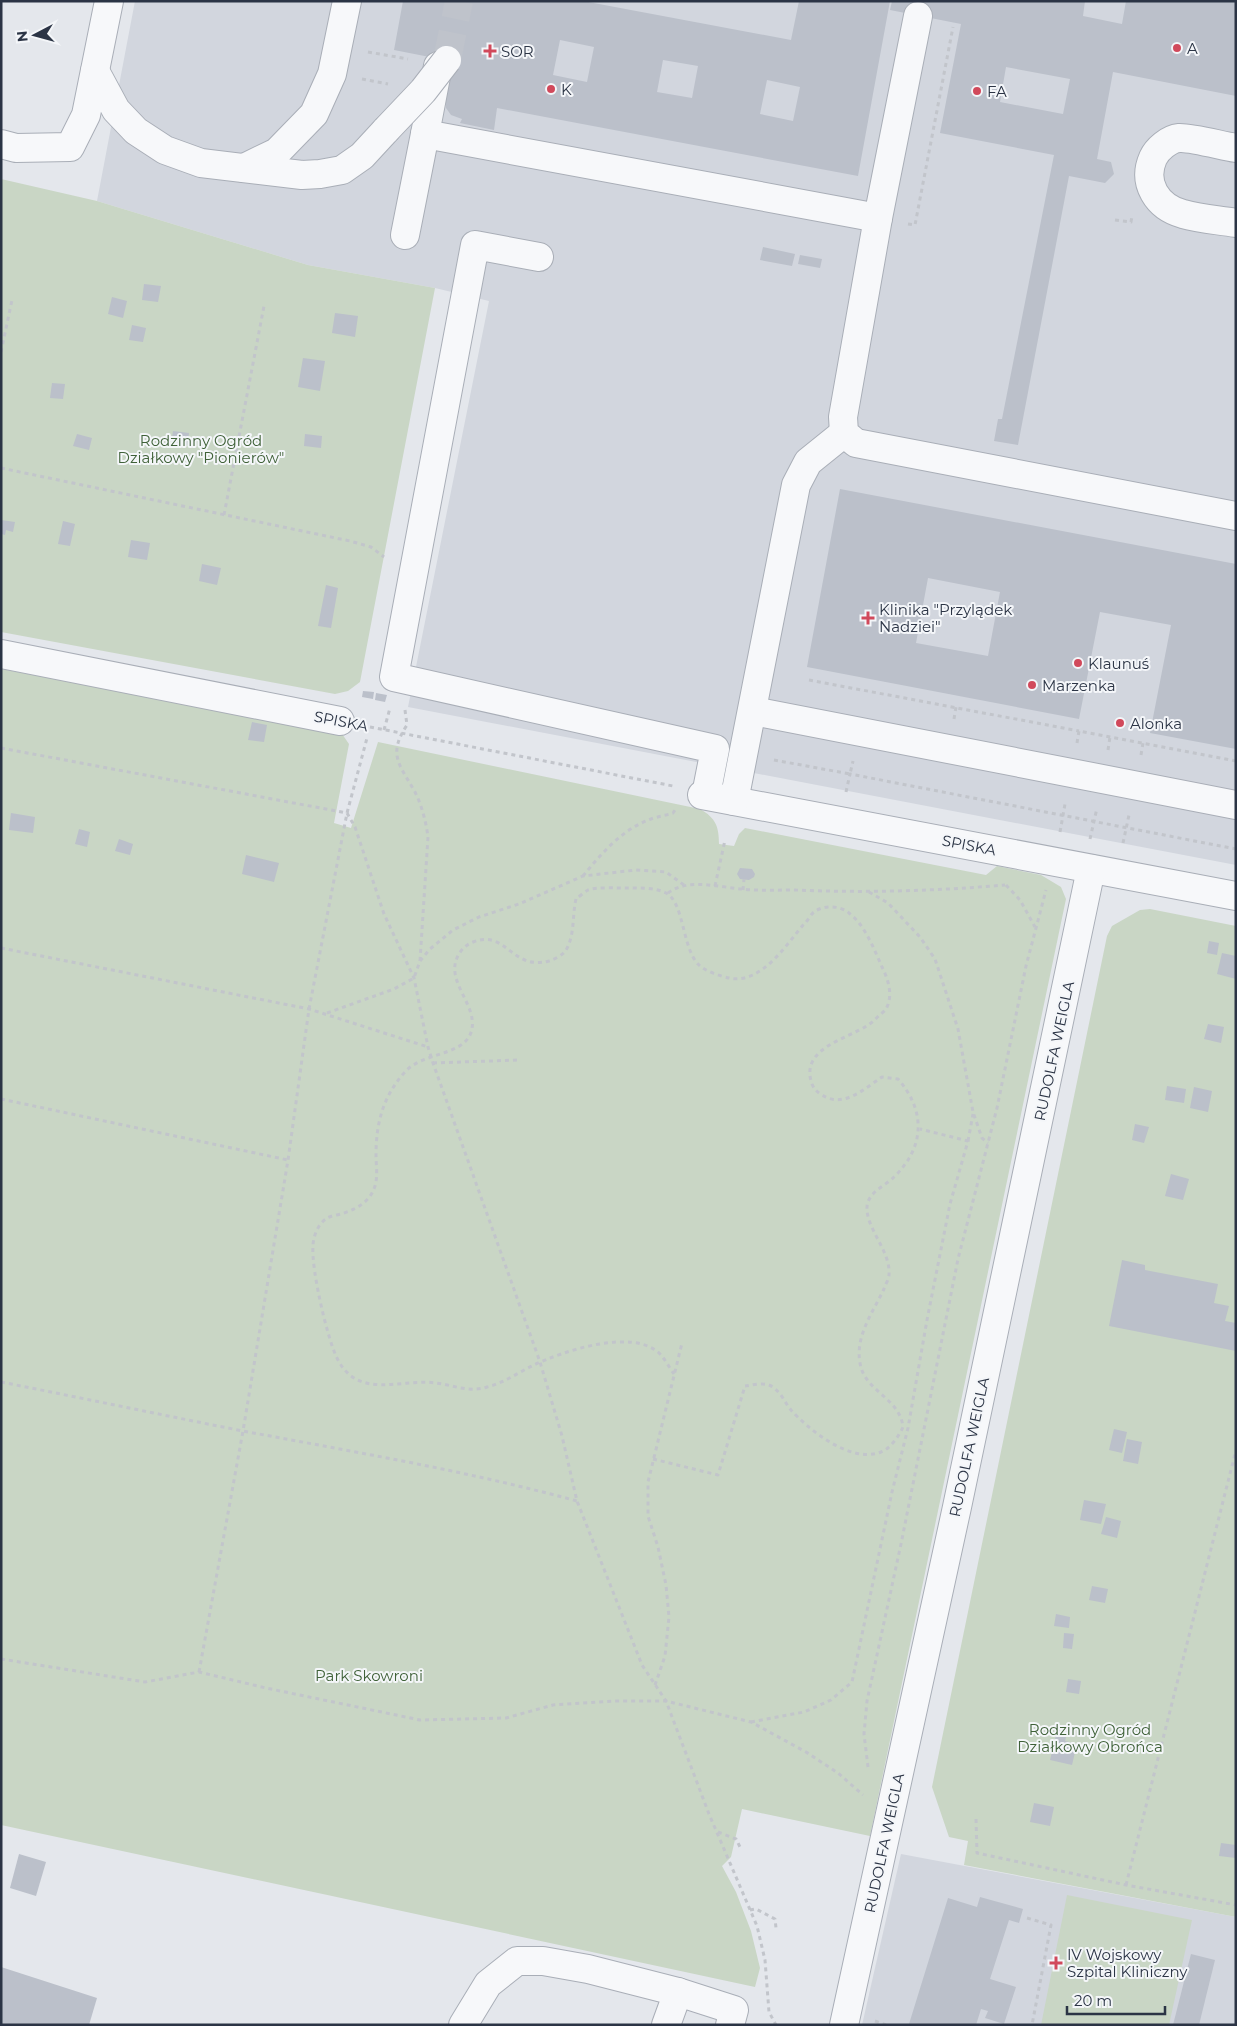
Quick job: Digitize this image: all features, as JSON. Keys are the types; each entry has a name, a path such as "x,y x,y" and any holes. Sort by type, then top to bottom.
{"street":[{"path":"1,144 16,148 70,147 86,115 109,1"},
{"path":"244,168 277,152 314,114 332,74 346,1"},
{"path":"918,16 878,218 842,417 844,433 856,443 1236,516"},
{"path":"95,71 116,110 136,131 165,150 201,163 302,175 342,170 362,156 423,91 443,59 424,134 404,235"},
{"path":"424,134 878,218"},
{"path":"1236,148 1178,138 1162,145 1154,156 1149,170 1151,191 1164,204 1181,214 1236,223"},
{"path":"539,257 476,245 394,677 715,749 692,795"},
{"path":"734,801 796,485 808,462 844,433"},
{"name":"SPISKA","path":"1,654 340,721"},
{"path":"753,711 1236,805"},
{"name":"SPISKA","path":"692,795 734,801 1236,896"},
{"name":"RUDOLFA WEIGLA","path":"844,2025 961,1488 1091,868"},
{"path":"463,2025 488,1984 517,1961 543,1961 588,1969 678,1992 734,2010 730,2025"},
{"path":"666,2025 678,1992"}],"path":[{"path":"878,218 915,225 953,27"},
{"path":"362,51 410,59"},
{"path":"332,74 423,91"},
{"path":"1,352 12,300"},
{"path":"224,514 264,306"},
{"path":"1,468 350,541 371,547 385,558"},
{"path":"809,680 1079,731"},
{"name":"SPISKA","path":"347,813 369,727 692,795"},
{"path":"844,800 859,732"},
{"path":"327,1013 394,989 414,978 420,961 428,837 425,818 415,793 400,770 396,752 402,733"},
{"path":"1110,737 1236,761"},
{"path":"1,748 347,813"},
{"path":"744,755 1236,849"},
{"path":"583,876 599,857 624,834 645,821 673,813 692,795"},
{"path":"347,813 355,828 384,914 414,978 433,1063 540,1362 562,1436 578,1501 642,1665 666,1701 709,1814 757,1926 763,1951 769,2012 776,2025"},
{"path":"200,1672 244,1431 288,1160 309,1008 347,813"},
{"path":"1060,833 1063,816"},
{"path":"1090,839 1094,822"},
{"path":"1122,850 1126,828"},
{"path":"715,886 725,840"},
{"path":"868,1771 864,1734 867,1700 902,1544 958,1259 988,1143 1035,927 1054,861"},
{"path":"420,961 430,949 453,930 480,917 519,904 583,876 636,870 666,872 684,885"},
{"path":"743,890 744,879"},
{"path":"1001,880 1020,900 1035,927"},
{"path":"668,893 684,885 715,886 743,890 868,892 946,890 1006,885"},
{"path":"653,1459 718,1475 744,1386 761,1384 774,1387 790,1408 816,1434 850,1452 869,1455 882,1452 898,1436 903,1427 898,1410 866,1379 860,1365 858,1347 866,1324 890,1275 885,1254 869,1218 867,1206 871,1195 894,1176 907,1160 915,1145 920,1129 917,1111 910,1092 898,1079 882,1077 852,1097 840,1100 826,1097 816,1090 812,1083 811,1069 816,1056 827,1045 869,1025 887,1008 890,989 883,968 862,927 849,913 840,907 824,908 814,912 784,948 759,972 748,978 730,978 709,971 698,964 683,933 679,910 668,893 650,888 588,890 576,899 571,938 565,953 551,961 526,962 494,940 485,938 468,944 460,952 454,970 456,981 472,1014 473,1025 470,1036 462,1044 452,1049 416,1062 406,1070 391,1089 378,1123 377,1182 371,1197 354,1210 326,1219 316,1232 312,1245 314,1268 336,1356 344,1370 360,1382 381,1386 433,1382 469,1390 487,1388 540,1362 595,1344 621,1340 643,1345 657,1351 674,1374"},
{"path":"868,892 888,903 920,937 935,959 958,1029 974,1112 982,1138 988,1143"},
{"path":"1,948 309,1008 428,1047"},
{"path":"433,1063 518,1060"},
{"path":"1,1099 288,1160"},
{"path":"751,1722 804,1712 830,1700 852,1682 892,1492 908,1428 926,1320 950,1204 974,1112"},
{"path":"920,1129 968,1140"},
{"path":"655,1685 665,1656 669,1618 664,1576 648,1516 648,1482 682,1343"},
{"path":"1,1382 244,1431 407,1461 522,1486 578,1501"},
{"path":"903,1427 908,1428"},
{"path":"1126,1885 1236,1450"},
{"path":"1,1659 145,1682 200,1672 266,1688 420,1720 506,1718 553,1705 615,1701 666,1701 751,1722 806,1752 838,1773 865,1796 871,1798"},
{"path":"976,1820 976,1853 1126,1885 1236,1905"},
{"path":"718,1832 736,1839 740,1847"},
{"path":"750,1910 756,1909 775,1919 776,1928"},
{"path":"1027,1918 1051,1925 1032,2025"}],"shaded area":[{"path":"135,1 1236,1 1236,865 408,707 489,301 435,288 308,265 97,201"},
{"name":"IV Wojskowy Szpital Kliniczny","path":"901,1854 1236,1917 1236,2025 862,2025"}],"green space":[{"name":"Rodzinny Ogród Działkowy \"Pionierów\"","path":"1,179 97,201 308,265 435,288 360,682 348,691 335,694 1,632"},
{"name":"Park Skowroni","path":"1,669 340,731 349,744 334,823 351,828 378,742 700,809 710,816 716,824 719,844 734,846 739,834 745,828 986,875 997,866 1041,875 1061,887 1066,899 870,1836 742,1809 731,1857 722,1866 736,1892 751,1931 760,1968 755,1987 1,1825"},
{"name":"Rodzinny Ogród Działkowy Obrońca","path":"1150,909 1236,926 1236,1917 964,1865 968,1841 949,1837 932,1787 1107,936 1112,926 1140,910"},
{"path":"1067,1895 1192,1920 1169,2025 1041,2025"}],"building":[{"name":"K","path":"403,1 583,1 791,40 799,1 890,1 858,176 497,108 494,130 460,123 462,119 451,115 446,108 446,99 443,98 450,61 394,50","holes":["560,40 594,47 587,82 553,75","663,60 698,66 692,98 657,92","767,80 800,87 793,121 760,114"]},
{"path":"892,1 1085,1 1083,16 1122,24 1126,1 1236,1 1236,96 1113,72 1097,159 1111,162 1114,174 1105,183 1069,176 1018,445 994,441 998,419 1002,419 1054,155 940,133 961,24 890,10","holes":["1006,67 1070,79 1063,114 1000,102"]},
{"path":"763,247 795,254 792,266 760,260"},
{"path":"800,255 822,259 820,268 798,264"},
{"path":"144,284 161,286 158,302 142,300"},
{"path":"112,297 127,301 123,318 108,314"},
{"path":"335,313 358,316 355,337 332,333"},
{"path":"132,325 146,328 143,342 129,340"},
{"path":"303,358 325,361 320,391 298,387"},
{"path":"52,383 65,384 63,399 50,398"},
{"path":"173,431 189,433 187,446 171,444"},
{"path":"77,434 92,438 89,450 73,446"},
{"path":"305,434 322,436 321,448 304,446"},
{"name":"Klinika \"Przylądek Nadziei\"","path":"840,489 1236,564 1236,749 1150,733 1171,625 1100,612 1079,719 807,667","holes":["928,578 1000,592 988,656 916,643"]},
{"path":"1,520 15,522 13,532 6,530 5,535 1,534"},
{"path":"63,521 75,524 70,546 58,544"},
{"path":"131,540 150,543 147,560 128,557"},
{"path":"202,564 221,568 217,585 199,581"},
{"path":"326,585 338,588 331,628 318,626"},
{"path":"363,691 374,692 373,699 362,697"},
{"path":"376,693 387,695 385,702 375,700"},
{"path":"252,722 267,725 264,742 248,740"},
{"path":"11,813 35,817 33,833 9,830"},
{"path":"79,829 90,832 87,847 75,844"},
{"path":"119,839 133,844 130,855 115,851"},
{"path":"246,855 279,863 274,882 242,874"},
{"path":"740,868 752,869 755,874 754,877 749,880 740,879 737,874"},
{"path":"1209,941 1219,943 1217,955 1207,953"},
{"path":"1222,953 1236,956 1236,979 1217,974"},
{"path":"1208,1024 1224,1027 1221,1043 1204,1039"},
{"path":"1167,1086 1186,1089 1184,1103 1165,1100"},
{"path":"1194,1087 1212,1091 1208,1112 1190,1108"},
{"path":"1135,1124 1149,1127 1144,1143 1132,1140"},
{"path":"1171,1174 1189,1179 1183,1200 1165,1196"},
{"path":"1122,1260 1145,1265 1145,1270 1218,1284 1214,1303 1229,1306 1225,1321 1236,1323 1236,1351 1109,1326"},
{"path":"1114,1429 1127,1432 1122,1453 1109,1450"},
{"path":"1127,1439 1142,1442 1138,1464 1123,1461"},
{"path":"1084,1500 1106,1504 1101,1524 1080,1520"},
{"path":"1106,1517 1121,1521 1117,1538 1101,1534"},
{"path":"1092,1586 1108,1589 1105,1603 1089,1600"},
{"path":"1056,1614 1070,1617 1069,1628 1054,1626"},
{"path":"1064,1633 1074,1634 1072,1649 1063,1648"},
{"path":"1068,1679 1081,1681 1079,1694 1066,1692"},
{"path":"1058,1727 1068,1730 1065,1741 1077,1744 1072,1765 1050,1760"},
{"path":"1034,1803 1054,1807 1050,1826 1030,1822"},
{"path":"1221,1843 1236,1845 1236,1858 1219,1856"},
{"path":"19,1854 46,1862 36,1896 10,1888"},
{"path":"980,1897 1023,1909 1019,1923 1009,1920 990,1979 1016,1987 1004,2024 985,2018 988,2011 981,2009 976,2025 909,2024 948,1898 977,1907"},
{"path":"1191,1954 1215,1960 1199,2025 1173,2025"},
{"path":"1,1967 97,1998 89,2025 1,2025"}],"tunnel":[{"path":"447,60 459,1"}],"place":[{"name":"A","path":"1177,48"},
{"name":"SOR","path":"490,51"},
{"name":"K","path":"551,89"},
{"name":"FA","path":"977,91"},
{"name":"Klinika \"Przylądek Nadziei\"","path":"868,618"},
{"name":"Klaunuś","path":"1078,663"},
{"name":"Marzenka","path":"1032,685"},
{"name":"Alonka","path":"1120,723"},
{"name":"IV Wojskowy Szpital Kliniczny","path":"1056,1963"}]}
